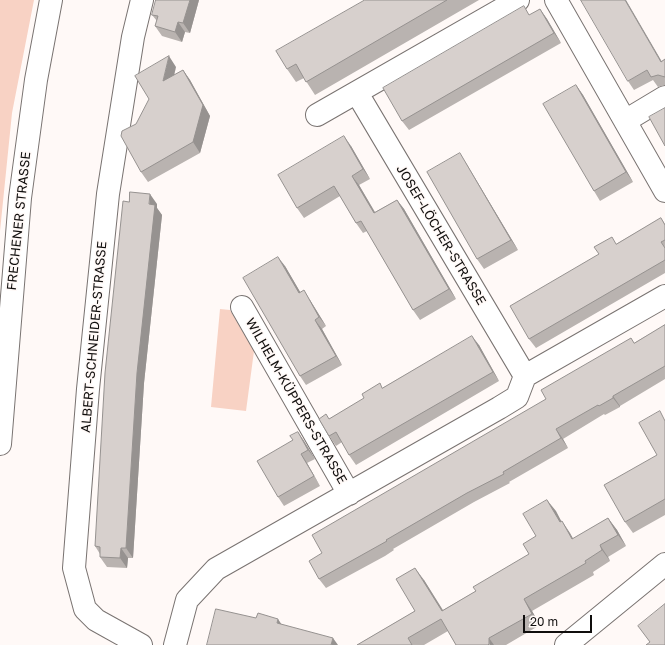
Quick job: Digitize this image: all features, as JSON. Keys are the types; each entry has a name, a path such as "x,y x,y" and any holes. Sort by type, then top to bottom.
{"street":[{"name":"FRECHENER STRASSE","path":"0,444 20,198 36,80 50,0"},
{"name":"ALBERT-SCHNEIDER-STRASSE","path":"141,645 96,620 85,609 74,568 88,389 108,194 133,37 142,0"},
{"path":"317,115 518,0"},
{"path":"556,0 665,191"},
{"name":"JOSEF-LÖCHER-STRASSE","path":"357,93 525,376"},
{"path":"625,120 665,97"},
{"path":"525,376 665,296"},
{"name":"WILHELM-KÜPPERS-STRASSE","path":"242,307 349,494"},
{"name":"WILHELM-KÜPPERS-STRASSE","path":"175,645 187,600 216,569 517,397 525,376"},
{"path":"566,645 665,564"}],"shaded area":[{"path":"0,0 34,0 12,113 0,231"},
{"path":"220,309 230,310 254,351 246,411 211,407"}],"building":[{"path":"156,0 190,0 183,23 178,22 175,32 155,26 158,16 152,15"},
{"path":"365,0 447,0 306,82 296,64 287,69 276,51"},
{"path":"581,0 625,0 661,62 665,59 665,77 658,75 651,77 647,70 628,81"},
{"path":"524,6 529,15 540,9 554,33 402,121 383,88"},
{"path":"169,56 163,81 183,70 203,105 193,142 141,172 121,136 122,131 136,124 149,99 135,76"},
{"path":"576,85 626,172 594,191 543,104"},
{"path":"665,108 665,146 649,117"},
{"path":"344,136 363,169 352,176 374,213 397,200 449,289 413,310 361,221 356,223 334,186 297,208 278,175"},
{"path":"460,153 511,240 477,259 427,172"},
{"path":"130,192 150,194 149,204 155,205 137,373 126,548 121,548 120,558 100,557 100,547 95,546 105,373 123,201 129,202"},
{"path":"661,218 665,225 665,240 661,242 665,248 665,260 529,339 510,306 599,254 594,247 612,237 616,244"},
{"path":"278,257 299,293 304,290 319,317 315,320 336,356 300,376 243,278"},
{"path":"665,325 665,366 613,396 613,398 556,429 561,438 503,472 504,474 467,493 386,540 387,541 319,579 309,561 322,553 312,535 546,399 541,390 631,338 634,343"},
{"path":"472,336 493,372 349,455 336,432 329,436 319,419 326,414 329,419 364,398 362,394 380,383 382,388"},
{"path":"660,411 665,421 665,499 625,522 604,485 657,455 639,423"},
{"path":"298,432 308,450 301,454 314,476 278,497 257,461 293,440 290,436"},
{"path":"547,500 560,522 562,521 572,539 608,518 618,535 600,545 602,550 585,561 586,563 524,599 532,614 489,638 488,645 456,645 441,619 408,638 412,645 357,645 415,611 396,579 415,568 442,611 476,591 473,587 529,554 523,544 536,536 523,514"},
{"path":"665,604 665,645 646,645 650,642 638,626"},
{"path":"216,609 256,618 258,613 278,619 277,623 333,638 331,645 207,645"}]}
